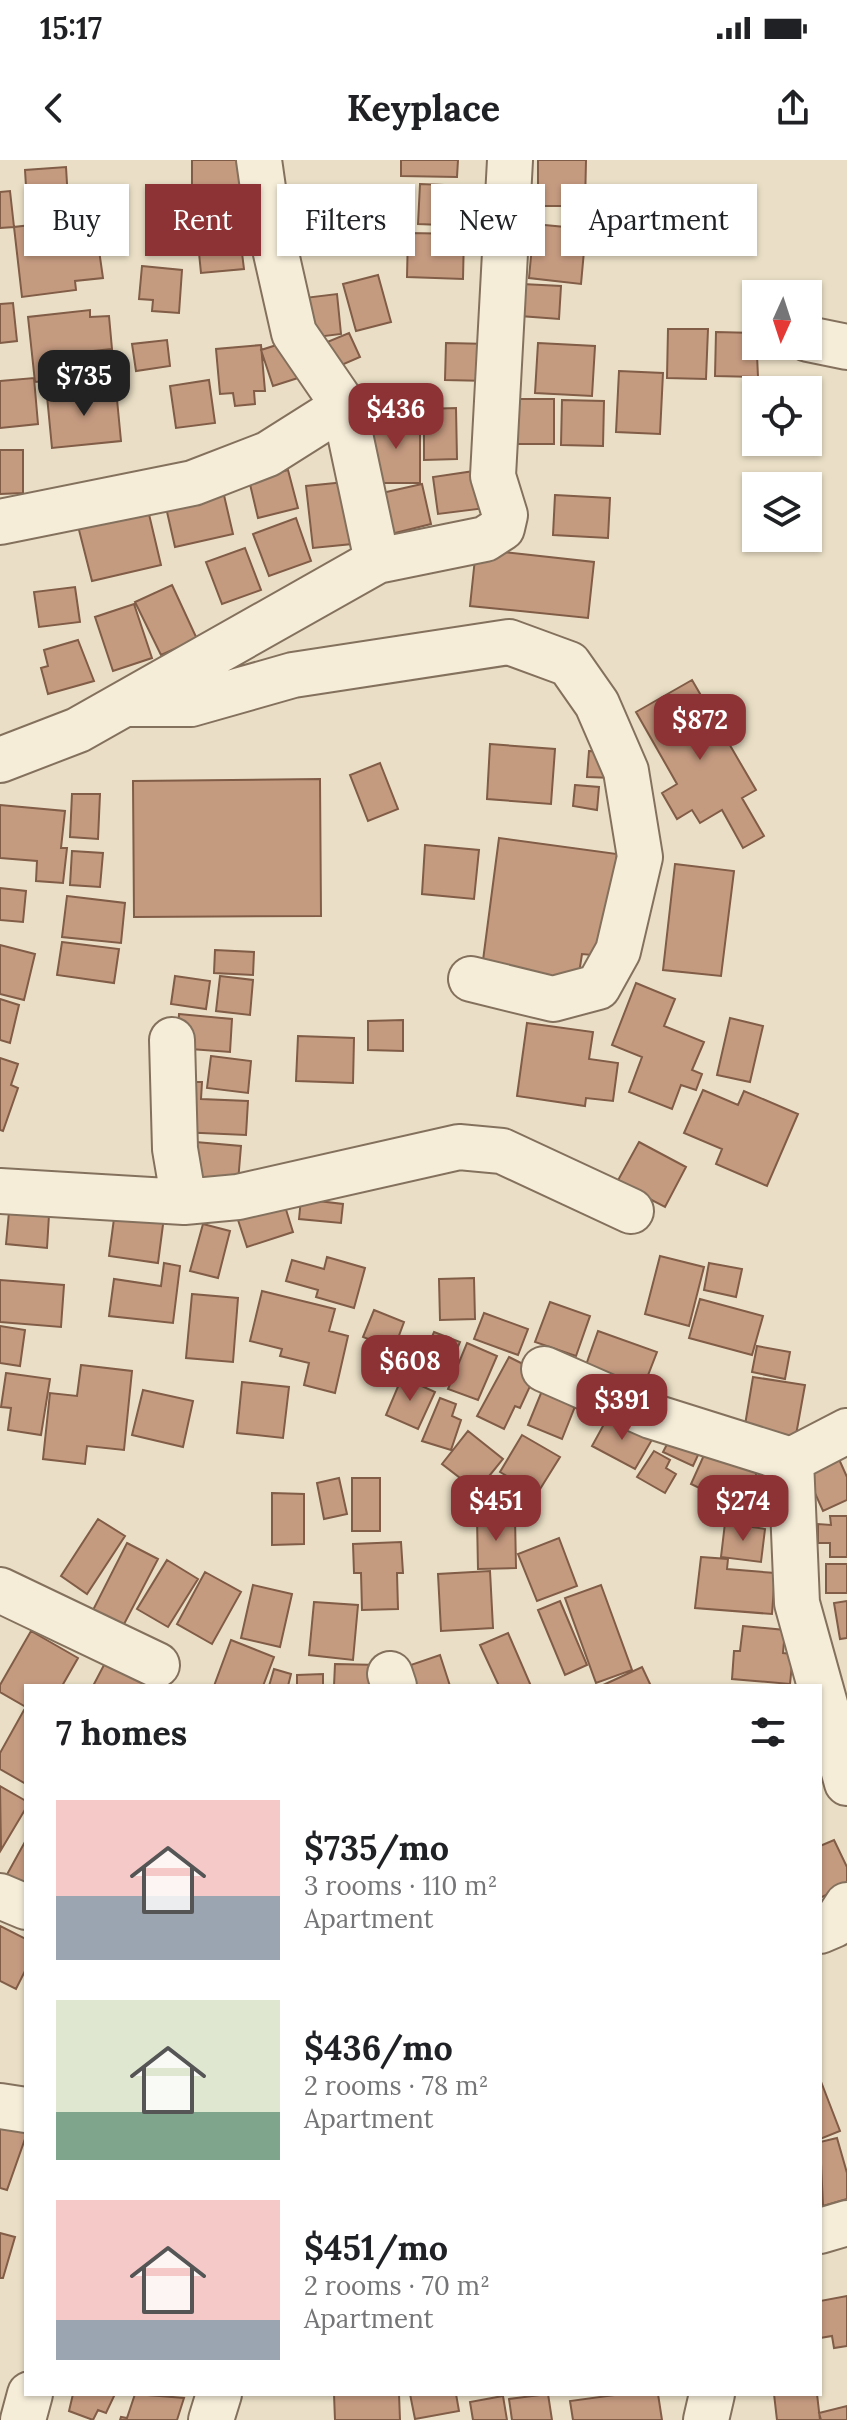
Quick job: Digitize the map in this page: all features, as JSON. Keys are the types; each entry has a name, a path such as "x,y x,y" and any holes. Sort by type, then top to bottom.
{"street":[{"path":"259,160 266,209 294,333 344,406 377,561"},
{"path":"0,760 78,730 377,561 485,539 502,528 505,515 493,476 510,160"},
{"path":"822,342 847,347"},
{"path":"0,522 99,505 193,483 268,454 344,406"},
{"path":"124,704 191,704 293,675 509,642 569,664 597,704 626,771 640,857 618,951 598,987 553,999 471,979"},
{"path":"172,1040 175,1149 184,1202"},
{"path":"0,1191 184,1202 238,1197 459,1147 502,1151 631,1211"},
{"path":"544,1369 651,1416 791,1460 847,1431"},
{"path":"791,1460 797,1603 819,1684"},
{"path":"0,1590 157,1665"},
{"path":"822,1693 847,1783"},
{"path":"0,1896 24,1906"},
{"path":"822,1930 834,1925 847,1905"},
{"path":"0,2106 24,2110"},
{"path":"822,2230 847,2223"},
{"path":"23,2420 29,2396"},
{"path":"706,2420 712,2396"}],"building":[{"path":"192,160 242,160 242,184 192,184"},
{"path":"401,160 458,160 457,177 401,176"},
{"path":"538,160 586,160 585,184 561,184 561,206 545,206 545,184 538,184"},
{"path":"66,167 67,184 26,184 25,170"},
{"path":"420,184 431,184 431,225 418,224"},
{"path":"10,191 14,227 0,228 0,192"},
{"path":"545,225 561,227 561,256 584,256 581,284 529,278 531,256 545,256"},
{"path":"24,226 24,256 100,256 103,278 75,281 76,290 22,297 14,227"},
{"path":"415,233 431,233 431,256 464,256 463,279 407,277 407,256 415,256"},
{"path":"199,256 242,256 244,269 201,273"},
{"path":"142,266 182,270 179,313 152,311 153,300 139,299"},
{"path":"378,275 391,322 356,331 343,284"},
{"path":"522,284 561,286 559,319 520,316"},
{"path":"337,294 341,334 309,338 304,298"},
{"path":"13,303 17,341 0,343 0,304"},
{"path":"90,310 90,317 109,316 112,349 94,351 96,377 35,382 28,317"},
{"path":"668,329 708,329 706,379 667,378"},
{"path":"716,332 742,333 742,360 757,360 758,376 715,376"},
{"path":"349,333 360,357 330,370 320,345"},
{"path":"167,340 170,366 136,371 132,344"},
{"path":"289,341 301,377 273,386 261,350"},
{"path":"446,343 490,344 489,381 445,380"},
{"path":"538,343 595,346 592,396 535,393"},
{"path":"261,345 265,391 254,391 255,404 235,406 233,393 220,394 216,349"},
{"path":"619,371 663,373 660,434 616,432"},
{"path":"34,378 38,424 0,428 0,381"},
{"path":"209,380 215,423 176,428 170,386"},
{"path":"116,389 121,441 52,448 47,396"},
{"path":"506,399 554,399 554,444 507,444"},
{"path":"562,400 604,401 603,446 561,445"},
{"path":"456,408 457,459 424,460 424,409"},
{"path":"420,419 420,483 372,483 371,420"},
{"path":"0,450 23,450 23,493 0,494"},
{"path":"288,470 298,508 258,518 249,480"},
{"path":"481,470 486,508 438,514 433,477"},
{"path":"355,481 362,543 313,548 306,486"},
{"path":"422,484 431,524 383,536 373,495"},
{"path":"223,491 233,534 175,547 165,503"},
{"path":"555,495 610,498 608,538 553,535"},
{"path":"148,510 161,565 92,581 78,526"},
{"path":"296,518 311,561 269,576 253,534"},
{"path":"245,548 261,590 222,604 206,562"},
{"path":"476,549 594,562 588,618 470,606"},
{"path":"172,585 197,639 161,655 135,602"},
{"path":"75,587 80,622 39,627 34,592"},
{"path":"134,604 152,658 113,671 95,617"},
{"path":"78,640 94,681 48,694 41,668 48,666 44,650"},
{"path":"692,680 756,790 742,798 764,836 743,848 722,810 700,823 692,810 677,819 662,793 677,784 636,712"},
{"path":"490,744 555,749 551,804 487,799"},
{"path":"589,751 614,752 613,778 587,777"},
{"path":"380,763 398,809 368,821 350,775"},
{"path":"320,779 321,916 134,917 133,781"},
{"path":"575,785 599,787 597,810 573,806"},
{"path":"72,794 100,794 98,839 70,837"},
{"path":"0,805 65,811 61,848 67,848 63,883 36,881 37,861 0,858"},
{"path":"499,838 617,854 603,956 582,954 578,980 482,968"},
{"path":"425,845 479,850 474,899 422,894"},
{"path":"72,851 103,853 100,887 70,885"},
{"path":"675,864 734,871 721,976 663,970"},
{"path":"0,888 26,891 23,922 0,920"},
{"path":"67,896 125,903 121,943 62,937"},
{"path":"62,942 119,949 114,983 57,975"},
{"path":"0,945 35,954 24,1000 0,994"},
{"path":"215,950 254,952 253,975 214,973"},
{"path":"175,976 210,981 206,1009 171,1004"},
{"path":"220,976 253,980 250,1015 216,1011"},
{"path":"636,983 675,999 664,1026 704,1042 692,1070 702,1074 696,1090 681,1085 672,1109 629,1092 642,1057 612,1045"},
{"path":"0,999 19,1005 10,1043 0,1040"},
{"path":"179,1014 232,1019 230,1052 177,1048"},
{"path":"730,1018 763,1026 750,1082 717,1075"},
{"path":"403,1020 403,1051 368,1050 368,1021"},
{"path":"527,1023 593,1032 589,1059 618,1063 613,1101 586,1098 585,1106 517,1096"},
{"path":"298,1036 354,1038 353,1083 296,1081"},
{"path":"211,1056 251,1061 248,1093 207,1088"},
{"path":"0,1058 18,1064 11,1085 18,1088 3,1131 0,1130"},
{"path":"184,1082 202,1082 201,1099 248,1101 246,1135 179,1132"},
{"path":"703,1090 738,1105 744,1091 798,1114 767,1186 716,1164 722,1149 684,1133"},
{"path":"184,1141 241,1146 238,1182 181,1177"},
{"path":"639,1142 686,1167 665,1207 617,1182"},
{"path":"301,1199 343,1204 341,1223 299,1219"},
{"path":"283,1200 293,1232 247,1247 236,1214"},
{"path":"115,1211 164,1217 158,1263 109,1256"},
{"path":"9,1212 49,1215 47,1248 6,1244"},
{"path":"203,1224 230,1231 218,1278 190,1271"},
{"path":"660,1256 704,1267 689,1326 645,1314"},
{"path":"327,1257 365,1268 354,1308 316,1297 318,1290 286,1281 292,1260 324,1269"},
{"path":"164,1263 180,1266 173,1323 109,1316 114,1279 161,1286"},
{"path":"709,1263 742,1269 736,1297 704,1290"},
{"path":"474,1278 475,1319 440,1320 439,1279"},
{"path":"0,1280 64,1285 61,1327 0,1322"},
{"path":"262,1291 335,1309 329,1331 348,1336 335,1393 304,1385 309,1363 280,1356 282,1349 250,1341"},
{"path":"192,1294 238,1298 233,1362 186,1358"},
{"path":"700,1299 763,1316 752,1355 689,1338"},
{"path":"550,1302 590,1316 576,1356 535,1342"},
{"path":"374,1310 404,1322 394,1349 363,1337"},
{"path":"484,1313 528,1329 518,1355 474,1339"},
{"path":"0,1326 25,1330 20,1366 0,1363"},
{"path":"598,1331 657,1352 643,1388 585,1368"},
{"path":"434,1332 460,1342 442,1384 417,1373"},
{"path":"467,1343 497,1356 478,1400 448,1389"},
{"path":"757,1346 790,1352 785,1379 752,1372"},
{"path":"509,1357 537,1371 520,1408 515,1406 504,1429 477,1416"},
{"path":"81,1365 132,1371 124,1450 87,1446 85,1464 43,1459 50,1393 77,1396"},
{"path":"6,1373 50,1379 41,1435 8,1430 11,1408 1,1407"},
{"path":"402,1377 435,1392 418,1429 386,1415"},
{"path":"753,1377 805,1385 794,1446 743,1437"},
{"path":"546,1381 580,1394 562,1439 528,1425"},
{"path":"242,1382 289,1387 283,1438 237,1433"},
{"path":"143,1390 193,1401 183,1447 132,1435"},
{"path":"440,1398 456,1404 452,1416 461,1420 451,1450 422,1441"},
{"path":"609,1415 653,1438 635,1469 592,1446"},
{"path":"676,1427 705,1440 693,1466 663,1452"},
{"path":"468,1431 503,1459 477,1491 442,1464"},
{"path":"522,1435 560,1457 537,1494 500,1472"},
{"path":"709,1444 760,1466 741,1508 691,1484"},
{"path":"654,1451 670,1460 666,1468 676,1474 665,1493 637,1477"},
{"path":"838,1457 847,1477 847,1500 823,1511 805,1471"},
{"path":"339,1478 347,1514 324,1519 317,1483"},
{"path":"352,1478 380,1478 380,1531 352,1531"},
{"path":"272,1493 304,1494 304,1544 272,1545"},
{"path":"830,1516 847,1516 847,1557 830,1557 830,1543 818,1543 818,1524 831,1525"},
{"path":"515,1517 516,1568 478,1569 477,1518"},
{"path":"98,1519 125,1536 87,1594 61,1576"},
{"path":"725,1523 765,1529 761,1562 721,1557"},
{"path":"559,1538 577,1586 537,1601 518,1554"},
{"path":"401,1542 403,1573 397,1573 398,1609 362,1610 361,1573 354,1573 353,1544"},
{"path":"127,1543 158,1559 122,1628 92,1612"},
{"path":"701,1557 728,1559 727,1569 775,1573 772,1614 695,1608"},
{"path":"167,1560 198,1579 168,1627 137,1609"},
{"path":"826,1564 847,1564 847,1593 826,1593"},
{"path":"490,1571 493,1628 441,1631 438,1574"},
{"path":"205,1572 241,1592 212,1644 177,1624"},
{"path":"253,1585 292,1594 280,1647 241,1638"},
{"path":"601,1585 632,1670 596,1683 565,1598"},
{"path":"560,1601 587,1665 565,1675 538,1610"},
{"path":"847,1601 847,1638 840,1639 834,1603"},
{"path":"314,1602 358,1605 353,1660 309,1655"},
{"path":"743,1626 785,1630 783,1653 793,1654 790,1684 732,1679 734,1651 740,1651"},
{"path":"31,1631 78,1658 63,1684 24,1684 24,1706 0,1692 0,1685"},
{"path":"508,1633 530,1684 498,1684 480,1645"},
{"path":"231,1640 274,1657 264,1684 215,1684"},
{"path":"440,1655 449,1684 401,1684 396,1670"},
{"path":"105,1663 145,1684 94,1684"},
{"path":"335,1664 380,1665 379,1684 334,1684"},
{"path":"642,1667 650,1684 605,1684"},
{"path":"274,1669 291,1674 288,1684 270,1684"},
{"path":"323,1674 323,1684 297,1684 297,1675"},
{"path":"24,1710 24,1783 0,1769 0,1753"},
{"path":"0,1786 24,1800 24,1811 1,1850"},
{"path":"834,1840 847,1867 847,1885 822,1897 822,1845"},
{"path":"24,1844 24,1888 5,1878"},
{"path":"0,1926 24,1938 24,1973 16,1989 0,1981"},
{"path":"822,2084 840,2131 822,2138"},
{"path":"0,2116 24,2124 24,2142 7,2190 0,2188"},
{"path":"837,2138 847,2173 847,2199 823,2206 822,2185 822,2142"},
{"path":"0,2233 15,2237 3,2278 0,2278"},
{"path":"847,2296 847,2346 834,2348 832,2336 822,2338 822,2301"},
{"path":"73,2396 114,2396 106,2413 98,2410 93,2420 69,2411"},
{"path":"134,2396 184,2398 177,2420 120,2420 121,2417 127,2418"},
{"path":"334,2396 399,2396 400,2420 335,2420"},
{"path":"410,2396 456,2396 459,2411 415,2419"},
{"path":"503,2396 507,2420 473,2420 470,2402"},
{"path":"548,2396 552,2420 512,2420 509,2399"},
{"path":"607,2396 658,2396 662,2420 573,2420 570,2401"},
{"path":"774,2396 817,2396 820,2420 777,2420"},
{"path":"847,2406 847,2420 821,2420 819,2413"}]}
